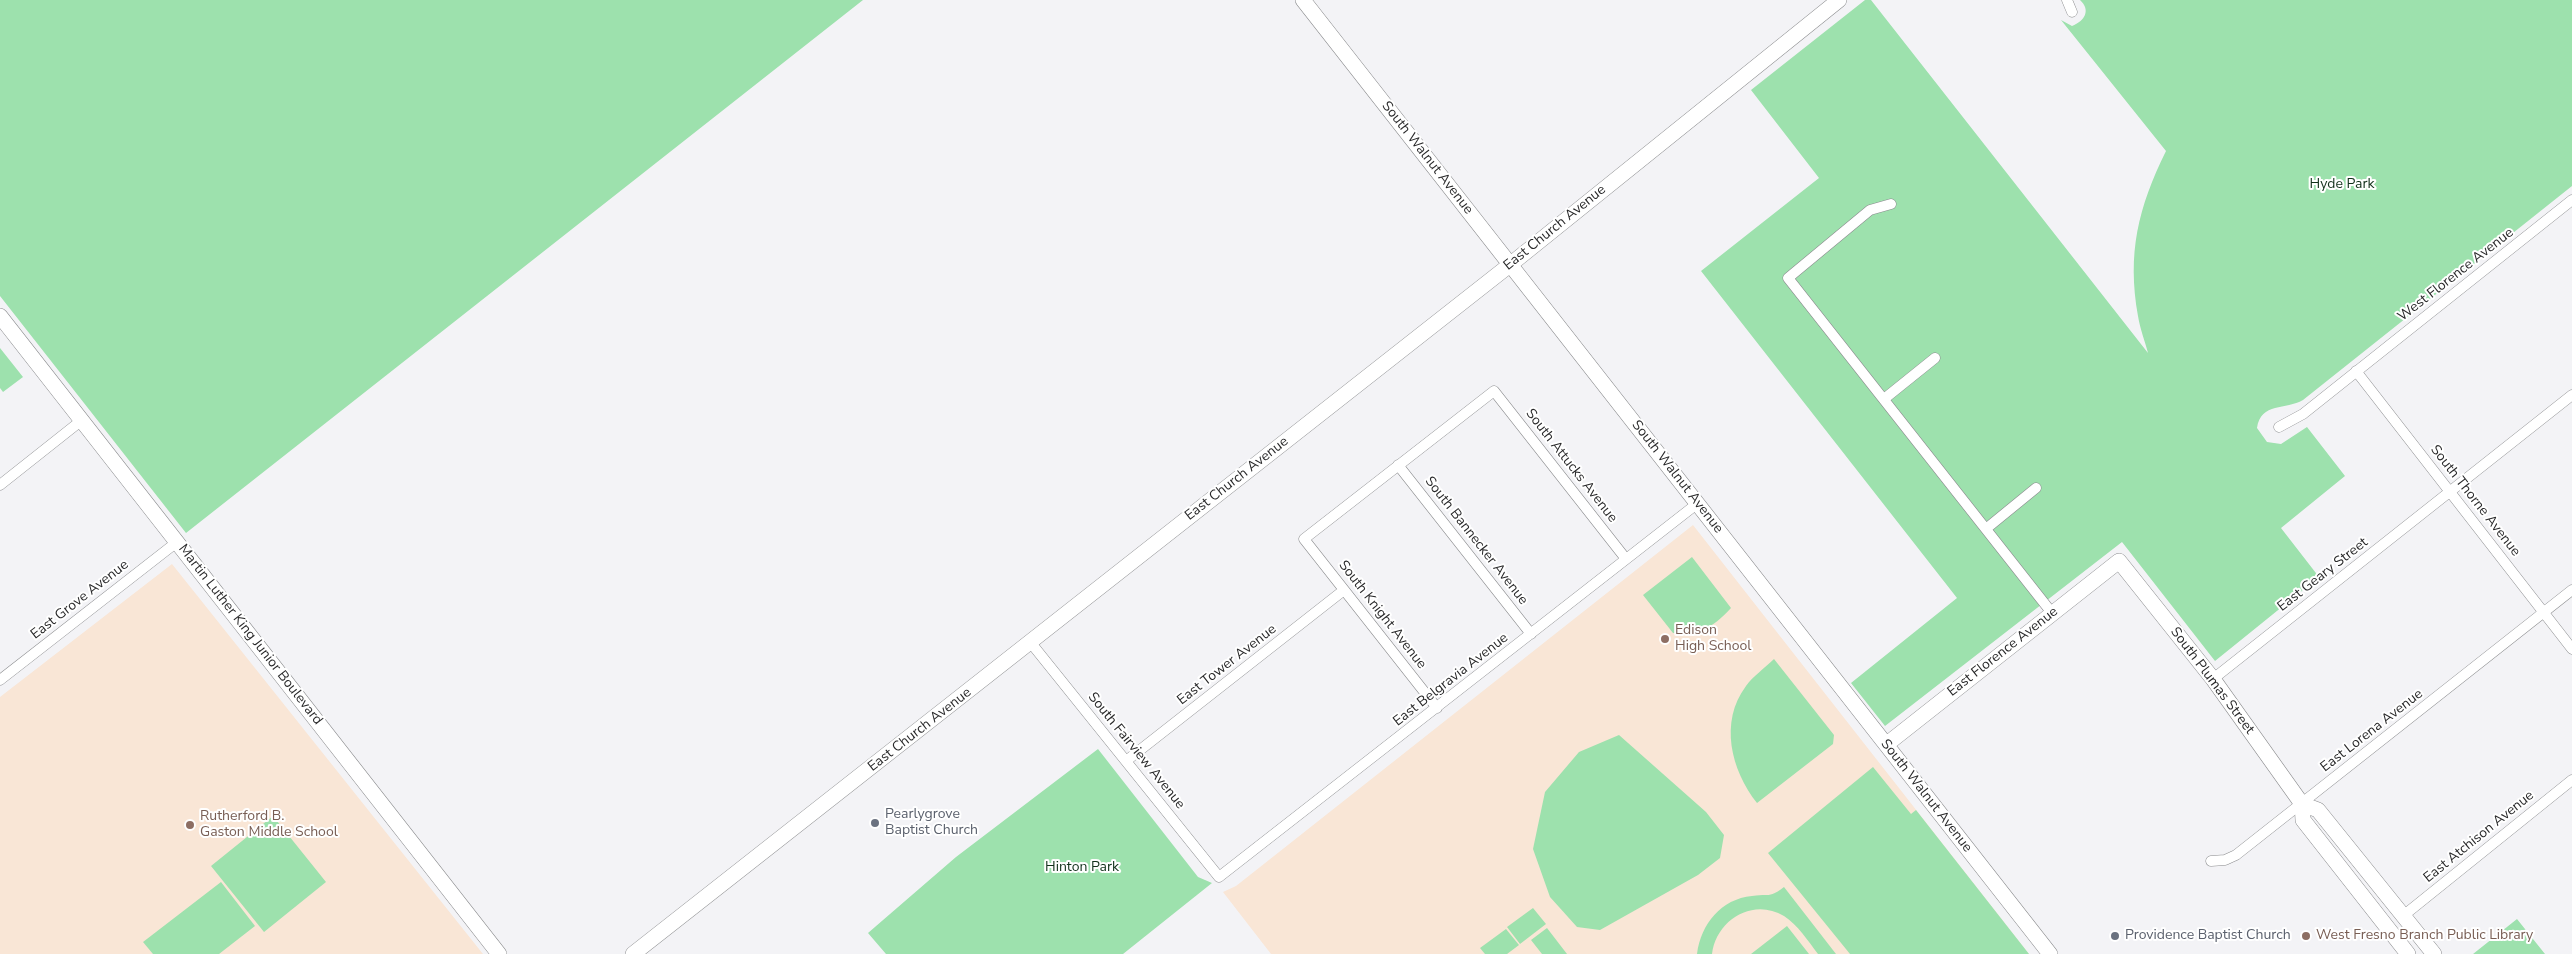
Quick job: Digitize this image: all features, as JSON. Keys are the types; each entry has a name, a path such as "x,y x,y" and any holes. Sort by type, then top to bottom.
{"street":[{"name":"South Walnut Avenue","path":"1303,0 2050,954"},
{"name":"East Church Avenue","path":"633,954 1511,264 1839,0"},
{"path":"2068,0 2072,12"},
{"name":"West Florence Avenue","path":"2356,371 2572,200"},
{"path":"1891,204 1870,210 1788,278 2052,613"},
{"name":"Martin Luther King Junior Boulevard","path":"0,316 499,954"},
{"path":"1884,398 1934,358"},
{"path":"2279,427 2303,414 2356,371"},
{"name":"South Thorne Avenue","path":"2356,371 2572,649"},
{"name":"South Attucks Avenue","path":"1398,465 1494,391 1626,559"},
{"name":"East Geary Street","path":"2213,679 2572,395"},
{"path":"0,486 82,420"},
{"name":"South Knight Avenue","path":"1398,465 1304,539 1437,708"},
{"name":"South Bannecker Avenue","path":"1398,465 1531,634"},
{"path":"1986,528 2036,488"},
{"name":"East Belgravia Avenue","path":"1219,877 1698,503"},
{"name":"East Grove Avenue","path":"0,680 177,542"},
{"name":"South Plumas Street","path":"2119,561 2213,679 2302,804 2303,820 2408,954"},
{"name":"East Florence Avenue","path":"1886,744 2119,561"},
{"name":"East Tower Avenue","path":"1126,762 1344,590"},
{"name":"East Lorena Avenue","path":"2212,861 2225,860 2236,855 2572,590"},
{"name":"South Fairview Avenue","path":"1031,643 1219,877"},
{"name":"East Atchison Avenue","path":"2403,916 2572,780"},
{"name":"South Plumas Street","path":"2302,804 2318,810 2434,954"}],"shaded area":[{"name":"Edison High School","path":"1693,525 2029,954 1271,954 1223,892 1236,886"},
{"name":"Rutherford B. Gaston Middle School","path":"172,564 483,954 0,954 0,697"}],"green space":[{"path":"0,0 863,0 186,533 0,296"},
{"name":"Hyde Park","path":"1865,0 1871,0 2148,353 2139,321 2135,293 2135,251 2137,231 2148,192 2166,151 2061,20 2072,26 2083,18 2086,11 2080,0 2572,0 2572,186 2303,400 2269,410 2263,414 2257,428 2267,442 2281,444 2307,427 2345,476 2281,528 2319,577 2215,661 2122,542 1885,726 1851,683 1957,598 1701,271 1819,178 1751,90"},
{"path":"0,348 23,377 3,392 0,388"},
{"path":"1692,557 1731,608 1705,629 1673,633 1643,595"},
{"path":"1774,659 1834,735 1833,744 1757,803 1748,790 1735,761 1731,730 1738,700 1746,686"},
{"path":"1619,735 1706,812 1724,835 1720,858 1698,875 1600,930 1577,927 1550,897 1533,849 1545,792 1579,752"},
{"name":"Hinton Park","path":"1098,749 1198,877 1212,883 1123,954 886,954 868,933 956,857"},
{"path":"1873,767 1911,814 1916,810 2029,954 1850,954 1768,853"},
{"path":"273,816 326,882 264,932 211,866"},
{"path":"221,882 255,926 219,954 153,954 143,942"},
{"path":"1784,887 1836,954 1818,954 1803,934 1784,916 1760,909 1738,915 1728,922 1715,942 1712,954 1697,954 1699,943 1708,923 1722,908 1741,898 1772,894"},
{"path":"1533,908 1546,924 1520,944 1507,927"},
{"path":"2517,919 2545,954 2473,954"},
{"path":"1787,926 1809,954 1751,954"},
{"path":"1547,928 1567,954 1542,954 1531,940"},
{"path":"1506,929 1519,945 1507,954 1485,954 1480,948"}],"place":[{"name":"Edison High School","path":"1665,639"},
{"name":"Pearlygrove Baptist Church","path":"875,823"},
{"name":"Rutherford B. Gaston Middle School","path":"190,825"},
{"name":"Providence Baptist Church","path":"2115,936"},
{"name":"West Fresno Branch Public Library","path":"2306,936"}]}
